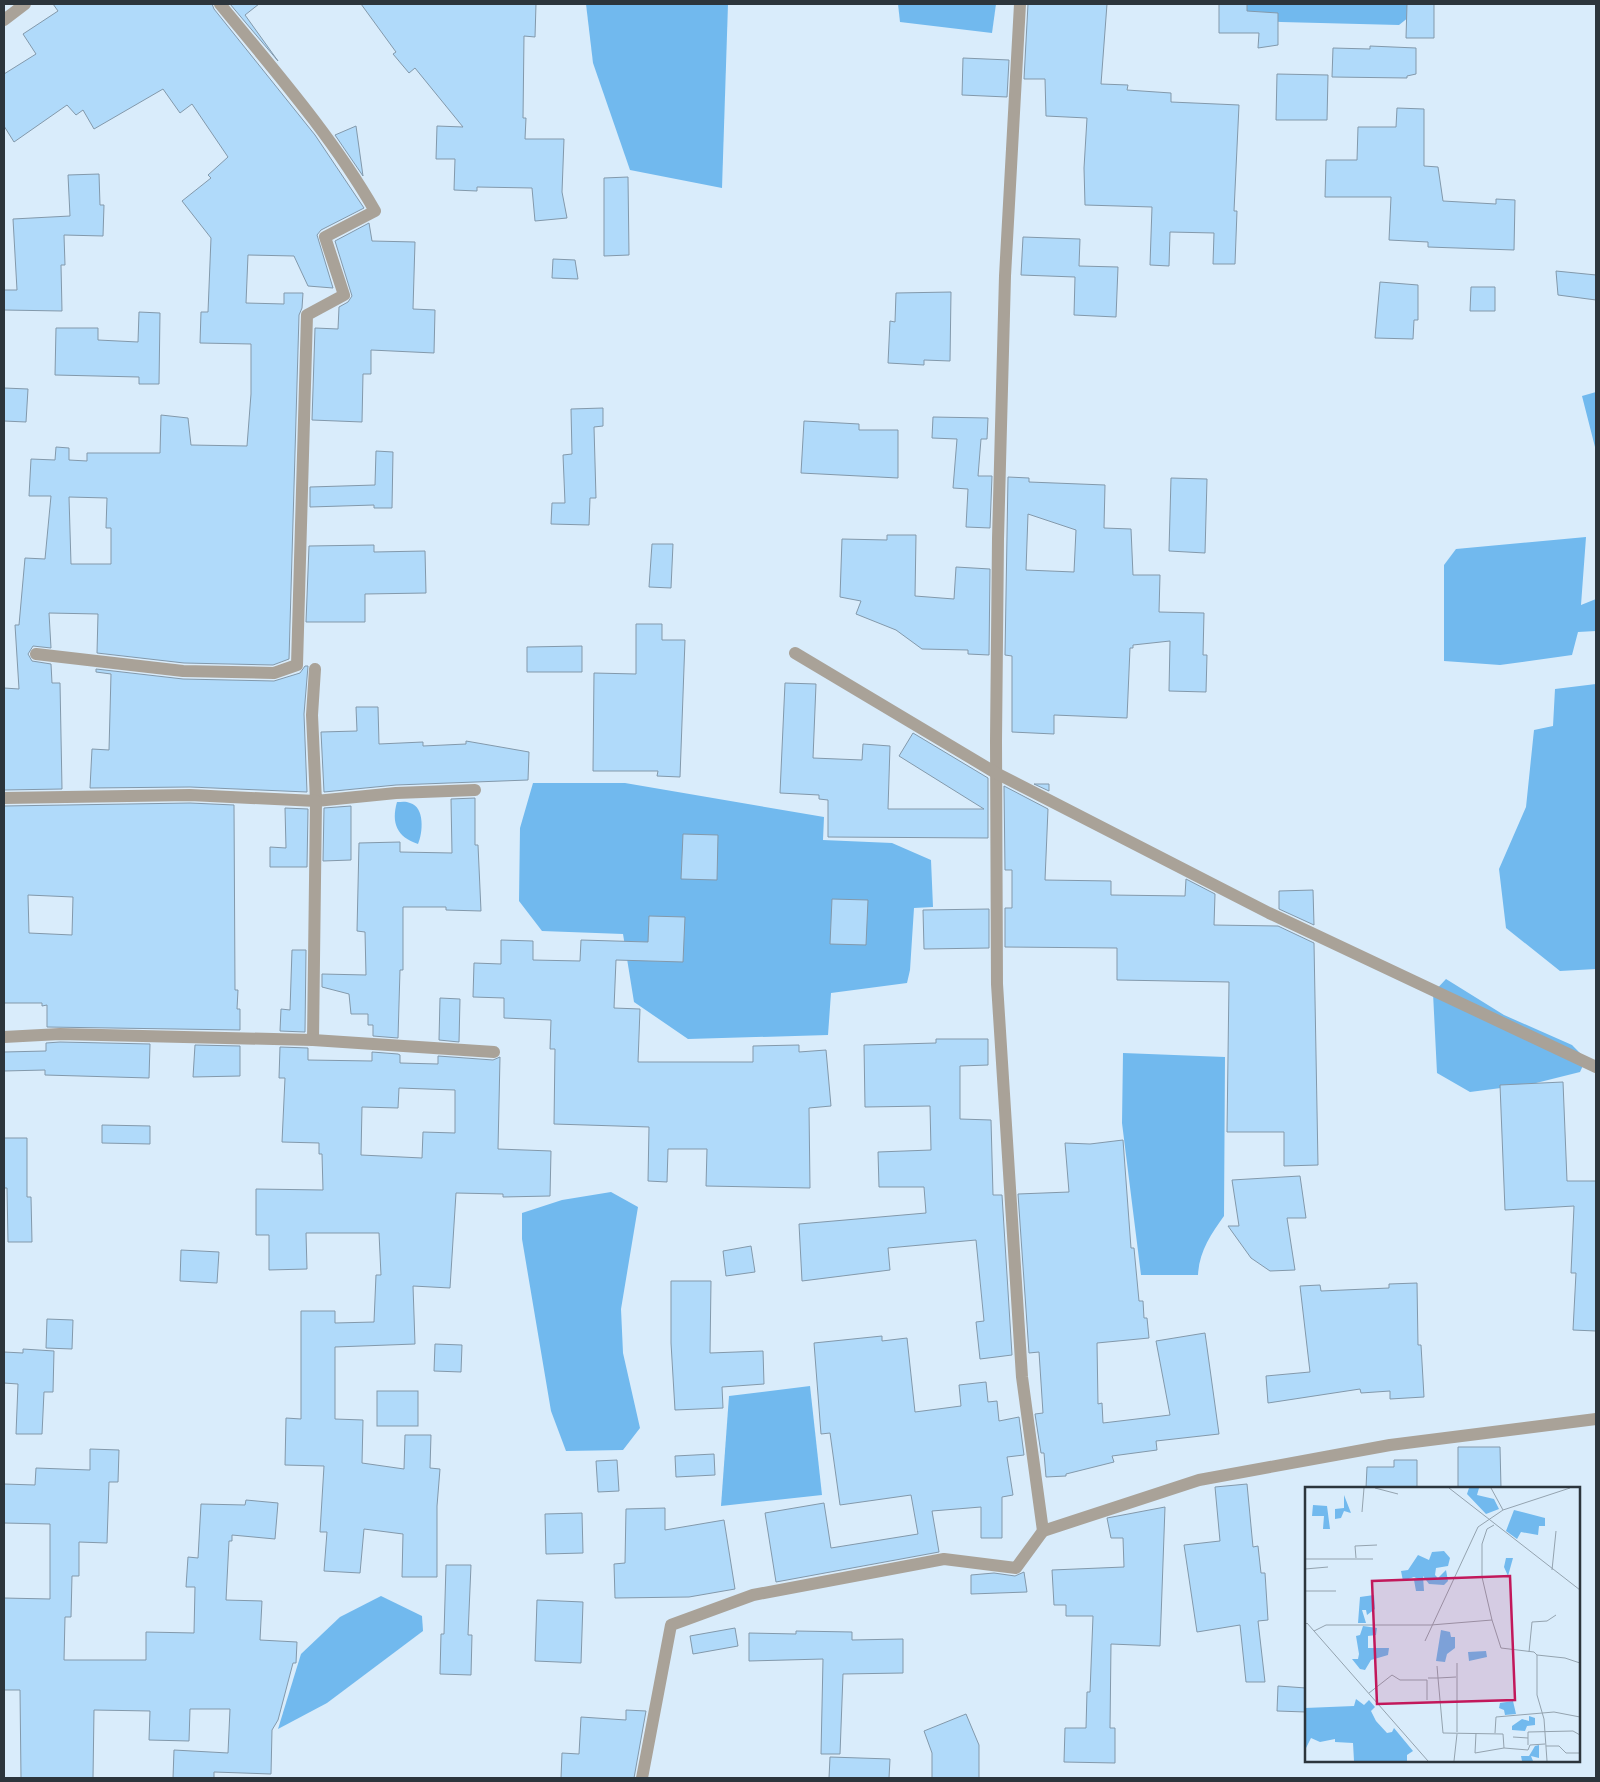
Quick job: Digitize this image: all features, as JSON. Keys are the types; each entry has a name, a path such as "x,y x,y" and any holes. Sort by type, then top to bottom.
{"street":[{"path":"4,20 25,4"},
{"path":"36,654 183,671 274,673 297,665 307,315 344,295 325,237 375,211 360,185 294,96 220,4"},
{"path":"1020,4 1005,276 998,539 997,984 1022,1377 1043,1531"},
{"path":"795,653 996,773 1269,913 1596,1067"},
{"path":"314,1040 316,801 312,715 315,669"},
{"path":"4,798 190,795 316,801 396,793 475,790"},
{"path":"4,1037 60,1034 314,1040 494,1052"},
{"path":"642,1778 671,1624 753,1595 944,1559 1016,1568 1043,1531 1199,1480 1390,1445 1596,1419"}],"water":[{"path":"586,4 728,4 722,188 630,170 593,63"},
{"path":"898,4 996,4 992,33 900,22"},
{"path":"1228,4 1410,4 1409,17 1399,25 1281,22 1228,18"},
{"path":"1596,392 1596,463 1595,447 1582,396"},
{"path":"1586,537 1581,605 1596,599 1596,631 1578,632 1572,655 1500,665 1444,661 1444,565 1456,549"},
{"path":"1596,684 1596,969 1560,971 1506,928 1499,869 1526,807 1534,730 1553,726 1555,689"},
{"path":"533,783 625,783 824,817 823,840 892,843 931,860 933,907 914,908 910,970 907,983 831,993 828,1035 688,1039 634,1002 623,934 542,931 519,901 520,828"},
{"path":"397,802 408,802 415,805 418,810 422,827 418,844 405,837 397,828 395,810"},
{"path":"1446,979 1504,1015 1572,1045 1586,1059 1580,1072 1532,1084 1470,1092 1437,1073 1433,993"},
{"path":"1123,1053 1225,1057 1224,1216 1203,1251 1198,1275 1141,1275 1122,1123"},
{"path":"611,1192 638,1207 621,1309 623,1353 640,1428 623,1450 566,1451 551,1411 522,1239 522,1213 562,1200"},
{"path":"810,1386 822,1495 721,1506 729,1396"},
{"path":"381,1596 422,1616 423,1631 327,1703 278,1729 301,1654 340,1617"}],"building":[{"path":"53,4 212,4 214,9 315,135 364,208 321,230 317,235 333,288 308,286 294,256 248,255 246,303 284,304 284,293 303,293 302,308 299,315 289,659 273,665 184,663 97,653 98,614 49,613 51,648 33,646 28,654 32,661 51,664 52,683 60,683 62,789 4,790 4,688 19,689 15,625 19,625 25,558 45,559 51,496 29,496 31,459 55,460 56,447 69,448 69,460 87,461 87,453 160,453 161,415 188,418 191,445 247,446 251,394 251,344 200,343 201,312 208,312 211,238 182,201 211,178 208,175 228,157 192,104 180,113 163,89 94,129 83,110 76,115 67,105 14,142 4,126 4,74 36,54 23,34 58,11","holes":["69,497 107,498 106,528 111,528 111,564 71,564"]},
{"path":"230,4 259,4 245,15 278,61"},
{"path":"361,4 536,4 535,37 524,36 523,118 526,118 525,139 564,139 562,192 567,218 535,221 532,188 477,187 477,191 454,190 455,159 436,159 437,126 463,127 415,68 409,73 393,54 396,52"},
{"path":"1028,4 1107,4 1101,84 1128,85 1127,90 1171,93 1171,102 1239,105 1234,211 1237,211 1235,264 1213,264 1214,233 1170,232 1169,266 1150,265 1152,207 1085,205 1084,168 1087,118 1046,116 1045,79 1024,79"},
{"path":"1219,4 1247,4 1247,11 1278,13 1278,45 1258,48 1259,33 1219,33"},
{"path":"1407,4 1434,4 1434,38 1406,38"},
{"path":"1370,46 1416,48 1416,74 1407,76 1407,78 1332,77 1333,48 1370,49"},
{"path":"963,58 1009,60 1007,97 962,95"},
{"path":"1277,74 1328,75 1327,120 1276,120"},
{"path":"1397,108 1424,109 1424,166 1438,167 1443,201 1496,204 1496,199 1515,200 1514,250 1428,247 1428,242 1389,240 1391,197 1325,197 1326,160 1357,160 1358,127 1396,127"},
{"path":"356,126 363,176 335,135"},
{"path":"99,174 100,205 104,205 103,236 64,235 65,265 61,265 62,311 4,310 4,290 17,290 13,219 70,216 68,175"},
{"path":"628,177 629,255 604,256 604,178"},
{"path":"369,223 372,241 415,242 413,309 435,310 434,353 371,350 371,374 363,374 362,422 312,420 315,328 338,329 339,307 348,302 352,296 335,241"},
{"path":"1023,237 1080,239 1079,266 1118,267 1116,317 1074,315 1075,277 1021,275"},
{"path":"553,259 575,260 578,279 552,278"},
{"path":"1556,271 1596,275 1596,300 1558,295"},
{"path":"1380,282 1418,285 1418,320 1414,320 1413,339 1375,338"},
{"path":"1471,287 1495,287 1495,311 1470,311"},
{"path":"951,292 950,361 924,360 924,365 888,363 890,321 895,322 896,293"},
{"path":"139,312 160,313 159,384 139,384 139,377 55,375 56,328 98,328 98,340 138,342"},
{"path":"4,388 28,389 26,422 4,421"},
{"path":"603,408 603,426 594,427 596,498 590,498 589,525 551,524 552,503 565,503 563,455 572,454 571,409"},
{"path":"933,417 988,418 987,439 981,439 978,476 992,476 990,528 966,527 968,489 953,488 957,439 932,438"},
{"path":"804,421 859,424 859,430 898,430 898,478 801,473"},
{"path":"376,451 393,452 392,508 374,508 374,505 310,507 310,487 375,485"},
{"path":"1008,477 1029,478 1029,482 1105,485 1104,528 1131,529 1133,575 1160,575 1159,612 1204,613 1203,655 1207,655 1206,692 1169,691 1170,641 1133,645 1133,648 1130,648 1127,718 1054,715 1054,734 1012,732 1012,656 1005,655","holes":["1028,514 1076,530 1074,572 1026,570"]},
{"path":"1171,478 1207,479 1205,553 1169,551"},
{"path":"887,535 916,535 915,596 954,599 956,567 990,569 989,655 968,654 968,650 922,649 896,630 856,614 861,601 840,597 842,539 887,540"},
{"path":"652,544 673,544 671,588 649,587"},
{"path":"374,545 374,552 425,551 426,593 365,594 365,622 306,622 309,546"},
{"path":"636,624 662,624 662,640 685,640 680,777 657,776 658,771 593,771 594,673 636,674"},
{"path":"582,646 582,672 527,672 527,647"},
{"path":"305,666 308,666 304,714 307,792 190,787 90,788 92,749 109,750 111,674 96,672 96,669 183,679 274,681 300,673"},
{"path":"785,683 816,684 813,758 862,760 863,744 890,746 888,809 984,809 899,756 913,733 988,778 988,838 828,837 828,800 819,799 819,795 780,793"},
{"path":"356,707 378,707 379,744 423,742 423,746 466,744 466,741 529,752 528,780 396,785 324,792 321,732 357,731"},
{"path":"1034,784 1049,784 1049,791"},
{"path":"1004,786 1048,809 1045,880 1111,881 1111,895 1185,896 1186,879 1215,894 1214,925 1278,926 1314,943 1318,1165 1284,1166 1284,1132 1227,1132 1229,982 1117,980 1117,948 1005,947 1005,908 1012,908 1012,870 1005,870"},
{"path":"475,798 475,845 478,845 481,911 446,910 446,907 403,907 403,970 400,970 398,1038 373,1036 373,1025 368,1025 368,1014 351,1014 349,994 322,987 322,974 366,975 365,932 357,931 359,843 400,842 400,852 452,853 451,799"},
{"path":"190,803 234,805 235,990 238,990 237,1009 240,1009 240,1030 47,1027 47,1005 42,1006 42,1003 4,1003 4,806","holes":["28,895 73,897 72,935 29,933"]},
{"path":"351,806 351,860 323,861 324,808"},
{"path":"285,808 308,809 307,867 270,867 270,847 286,848"},
{"path":"683,834 718,835 717,880 681,879"},
{"path":"1313,890 1314,925 1279,909 1279,891"},
{"path":"832,899 868,900 866,945 830,944"},
{"path":"989,909 989,948 924,949 923,910"},
{"path":"649,916 685,917 683,962 616,960 614,1008 640,1009 638,1062 753,1062 753,1046 799,1045 799,1052 826,1050 831,1106 809,1108 810,1188 706,1186 707,1149 668,1149 667,1182 648,1181 649,1127 554,1124 555,1049 550,1049 551,1020 504,1018 504,998 473,997 474,963 501,964 501,940 533,941 533,960 580,961 581,940 648,942"},
{"path":"292,950 306,950 305,1032 280,1031 281,1009 290,1010"},
{"path":"440,998 460,999 459,1042 439,1040"},
{"path":"936,1039 988,1039 988,1065 960,1066 960,1119 991,1120 993,1195 1002,1195 1012,1355 980,1359 976,1322 984,1321 976,1240 888,1248 890,1270 802,1281 799,1224 926,1213 924,1187 879,1187 878,1152 931,1150 930,1106 865,1107 864,1045 936,1043"},
{"path":"46,1043 150,1044 149,1078 45,1075 45,1070 4,1071 4,1052 46,1051"},
{"path":"195,1045 240,1046 240,1076 193,1077"},
{"path":"280,1047 308,1048 308,1060 372,1061 372,1052 398,1054 400,1055 400,1063 438,1064 438,1056 493,1060 500,1057 498,1149 551,1151 550,1196 503,1197 503,1194 456,1193 450,1288 413,1286 415,1344 335,1347 335,1419 363,1420 362,1463 404,1469 405,1435 431,1435 430,1468 440,1469 437,1506 437,1577 402,1577 403,1534 364,1529 360,1573 324,1571 327,1532 320,1532 324,1466 285,1465 286,1418 301,1419 301,1311 335,1311 335,1323 374,1322 376,1275 381,1275 379,1233 306,1233 307,1269 269,1270 269,1235 256,1235 256,1189 323,1190 322,1154 319,1154 319,1143 282,1142 285,1078 279,1078","holes":["399,1088 455,1090 455,1133 423,1132 422,1158 361,1155 362,1107 398,1108"]},
{"path":"1563,1082 1567,1181 1596,1181 1596,1331 1573,1330 1576,1273 1571,1273 1574,1206 1505,1210 1500,1085"},
{"path":"102,1125 150,1126 150,1144 102,1143"},
{"path":"4,1138 27,1138 27,1197 31,1197 32,1242 8,1242 7,1188 4,1188"},
{"path":"1123,1140 1131,1248 1134,1248 1139,1301 1143,1301 1144,1318 1147,1318 1149,1338 1097,1343 1098,1404 1102,1403 1103,1423 1170,1415 1156,1341 1205,1333 1219,1434 1156,1441 1157,1450 1112,1456 1114,1462 1066,1474 1066,1476 1046,1477 1044,1453 1041,1453 1035,1414 1043,1413 1039,1352 1029,1353 1018,1194 1069,1192 1065,1143 1090,1144"},
{"path":"1300,1176 1306,1218 1287,1218 1295,1270 1270,1271 1251,1258 1228,1226 1239,1226 1232,1180"},
{"path":"751,1246 755,1272 726,1276 723,1251"},
{"path":"181,1250 219,1252 217,1283 180,1281"},
{"path":"671,1281 711,1281 710,1353 763,1351 764,1384 722,1387 723,1408 675,1410 671,1343"},
{"path":"1417,1283 1418,1345 1421,1345 1424,1397 1390,1399 1390,1391 1361,1393 1360,1389 1268,1403 1266,1376 1310,1372 1300,1286 1320,1285 1321,1291 1389,1288 1389,1284"},
{"path":"47,1319 73,1320 72,1349 46,1348"},
{"path":"882,1336 882,1341 907,1338 915,1412 961,1406 959,1385 986,1382 988,1402 997,1401 999,1421 1019,1417 1024,1455 1007,1457 1013,1495 1002,1497 1002,1538 981,1538 981,1507 932,1511 939,1552 776,1582 765,1513 824,1503 831,1548 918,1534 911,1495 840,1505 830,1433 821,1434 814,1343"},
{"path":"435,1344 462,1345 461,1372 434,1371"},
{"path":"23,1349 54,1351 53,1392 44,1392 42,1434 16,1434 18,1384 4,1383 4,1352 23,1353"},
{"path":"377,1391 418,1391 418,1426 377,1426"},
{"path":"1458,1447 1500,1447 1501,1487 1458,1487"},
{"path":"90,1449 119,1450 118,1482 109,1482 107,1543 79,1542 79,1576 72,1576 71,1617 65,1617 64,1660 146,1660 146,1632 194,1633 195,1587 186,1587 188,1557 198,1558 201,1504 245,1505 246,1500 278,1503 275,1539 232,1535 232,1541 229,1541 226,1600 262,1601 260,1640 297,1642 296,1663 293,1663 278,1720 272,1730 271,1774 214,1772 214,1778 173,1778 174,1750 228,1753 230,1709 190,1709 189,1741 149,1740 150,1711 94,1710 93,1778 21,1778 20,1690 4,1690 4,1598 50,1599 50,1524 4,1523 4,1484 35,1485 36,1468 90,1470"},
{"path":"714,1454 715,1475 676,1477 675,1456"},
{"path":"617,1460 619,1491 598,1492 596,1461"},
{"path":"1394,1460 1417,1460 1417,1487 1366,1487 1367,1467 1394,1467"},
{"path":"1247,1484 1253,1547 1258,1546 1261,1573 1265,1573 1268,1620 1258,1621 1265,1682 1246,1682 1240,1625 1197,1632 1184,1545 1220,1541 1215,1487"},
{"path":"1165,1507 1160,1646 1111,1644 1110,1728 1115,1728 1115,1763 1064,1762 1065,1728 1086,1728 1087,1692 1090,1692 1093,1616 1066,1616 1066,1605 1054,1605 1052,1570 1124,1567 1123,1538 1111,1538 1107,1518"},
{"path":"665,1508 665,1530 724,1520 735,1589 689,1597 615,1598 614,1564 625,1563 626,1509"},
{"path":"582,1513 583,1553 546,1554 545,1514"},
{"path":"446,1565 471,1565 468,1635 472,1635 471,1675 440,1674 441,1634 444,1634"},
{"path":"1024,1572 1027,1592 971,1594 971,1575 994,1573 1015,1576"},
{"path":"537,1600 583,1602 581,1663 535,1661"},
{"path":"735,1628 738,1646 693,1654 690,1636"},
{"path":"796,1631 852,1632 852,1640 903,1639 903,1673 843,1674 840,1754 821,1754 823,1659 749,1661 749,1633 796,1634"},
{"path":"1278,1686 1305,1688 1305,1712 1277,1711"},
{"path":"626,1710 646,1711 634,1778 561,1778 562,1753 579,1754 581,1717 626,1720"},
{"path":"966,1714 979,1745 979,1778 932,1778 932,1753 924,1731"},
{"path":"830,1757 890,1759 889,1778 829,1778"}]}
